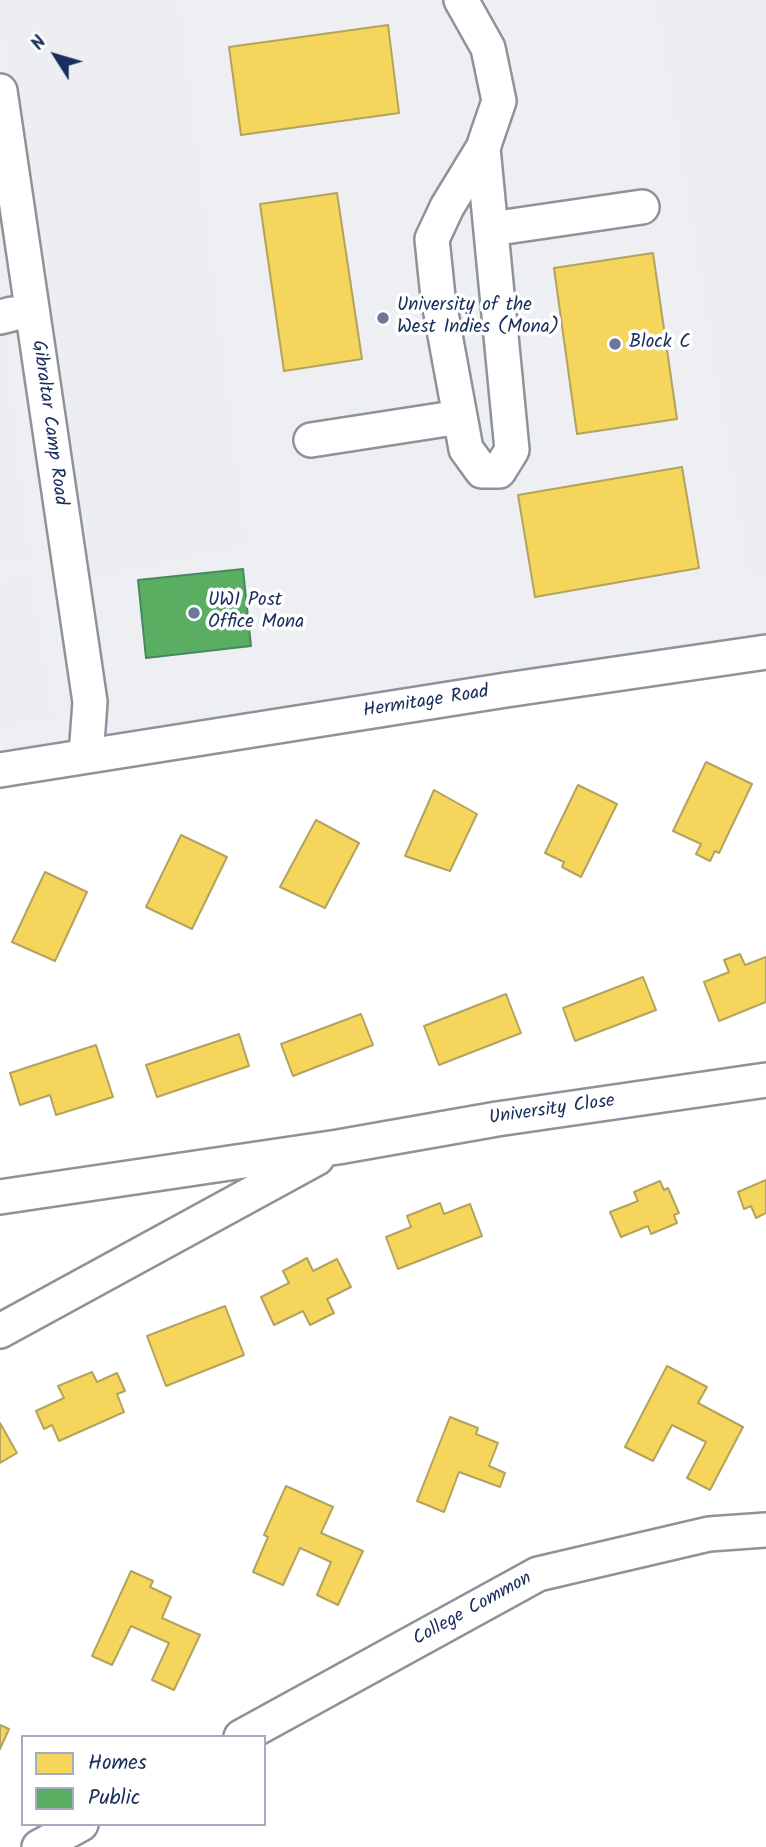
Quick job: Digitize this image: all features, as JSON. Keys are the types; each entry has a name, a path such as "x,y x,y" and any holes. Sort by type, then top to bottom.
{"street":[{"path":"461,0 488,48 499,101 483,148 447,207 432,239 438,297 466,449 482,471 499,471 512,450 483,148"},
{"name":"Gibraltar Camp Road","path":"0,91 90,702 86,756"},
{"path":"491,229 642,207"},
{"path":"311,440 460,417"},
{"name":"Hermitage Road","path":"0,770 766,652"},
{"name":"University Close","path":"0,1197 766,1080"},
{"name":"University Close","path":"0,1331 338,1147"},
{"name":"College Common","path":"245,1735 538,1574 709,1534 766,1530"},
{"path":"39,1847 77,1826"}],"shaded area":[{"name":"University of the West Indies (Mona)","path":"0,0 766,0 766,636 0,758"},
{"path":"0,0 180,0 249,547 86,581 0,26"},
{"path":"654,0 766,0 766,575 747,577"},
{"path":"6,333 31,559 0,565 0,334"},
{"path":"32,574 55,720 0,729 0,579"}],"building: Homes":[{"path":"388,25 399,113 241,135 229,47"},
{"path":"337,193 362,359 284,371 260,204"},
{"name":"Block C","path":"653,253 677,419 577,434 554,268"},
{"path":"682,467 699,568 535,597 518,495"},
{"path":"706,762 752,784 719,853 715,851 710,861 696,854 701,844 673,831"},
{"path":"578,785 617,804 581,877 562,867 564,862 545,853"},
{"path":"434,790 477,814 450,871 405,856"},
{"path":"316,820 359,843 325,908 280,887"},
{"path":"181,835 227,857 192,929 146,907"},
{"path":"45,872 87,892 55,961 12,942"},
{"path":"740,954 745,965 766,957 766,1002 719,1021 704,982 729,972 724,960"},
{"path":"643,977 656,1010 575,1041 563,1008"},
{"path":"506,994 521,1033 439,1065 424,1026"},
{"path":"361,1014 373,1045 293,1076 281,1044"},
{"path":"239,1034 249,1066 157,1097 146,1065"},
{"path":"96,1045 113,1097 56,1115 50,1095 20,1105 10,1073"},
{"path":"766,1180 766,1213 756,1218 751,1206 744,1209 738,1192"},
{"path":"660,1181 664,1190 668,1188 679,1213 674,1215 677,1223 651,1234 648,1226 621,1237 610,1212 638,1201 634,1192"},
{"path":"440,1203 444,1214 470,1204 482,1236 398,1269 386,1237 411,1227 407,1216"},
{"path":"307,1258 313,1271 337,1259 351,1287 327,1299 334,1313 310,1325 303,1311 274,1325 261,1297 289,1283 283,1271"},
{"path":"225,1306 244,1355 166,1386 147,1336"},
{"path":"667,1366 707,1387 698,1403 743,1427 710,1490 687,1478 706,1442 672,1425 653,1461 625,1447"},
{"path":"92,1372 97,1382 117,1373 125,1391 117,1394 124,1412 59,1441 52,1425 44,1429 36,1411 64,1398 58,1386"},
{"path":"450,1417 478,1428 476,1434 498,1443 489,1466 505,1473 500,1487 459,1472 444,1512 417,1501"},
{"path":"0,1423 17,1453 0,1463"},
{"path":"286,1486 333,1507 321,1533 363,1551 338,1605 317,1595 331,1562 300,1548 283,1585 253,1572 268,1537 264,1535"},
{"path":"131,1571 153,1581 150,1587 171,1597 162,1618 200,1635 174,1690 152,1680 169,1643 131,1626 112,1665 92,1656"},
{"path":"0,1725 9,1729 0,1749"}],"building: Public":[{"name":"UWI Post Office Mona","path":"243,569 251,646 146,658 138,580"}],"place":[{"name":"University of the West Indies (Mona)","path":"383,318"},
{"name":"Block C","path":"615,344"},
{"name":"UWI Post Office Mona","path":"194,613"}]}
